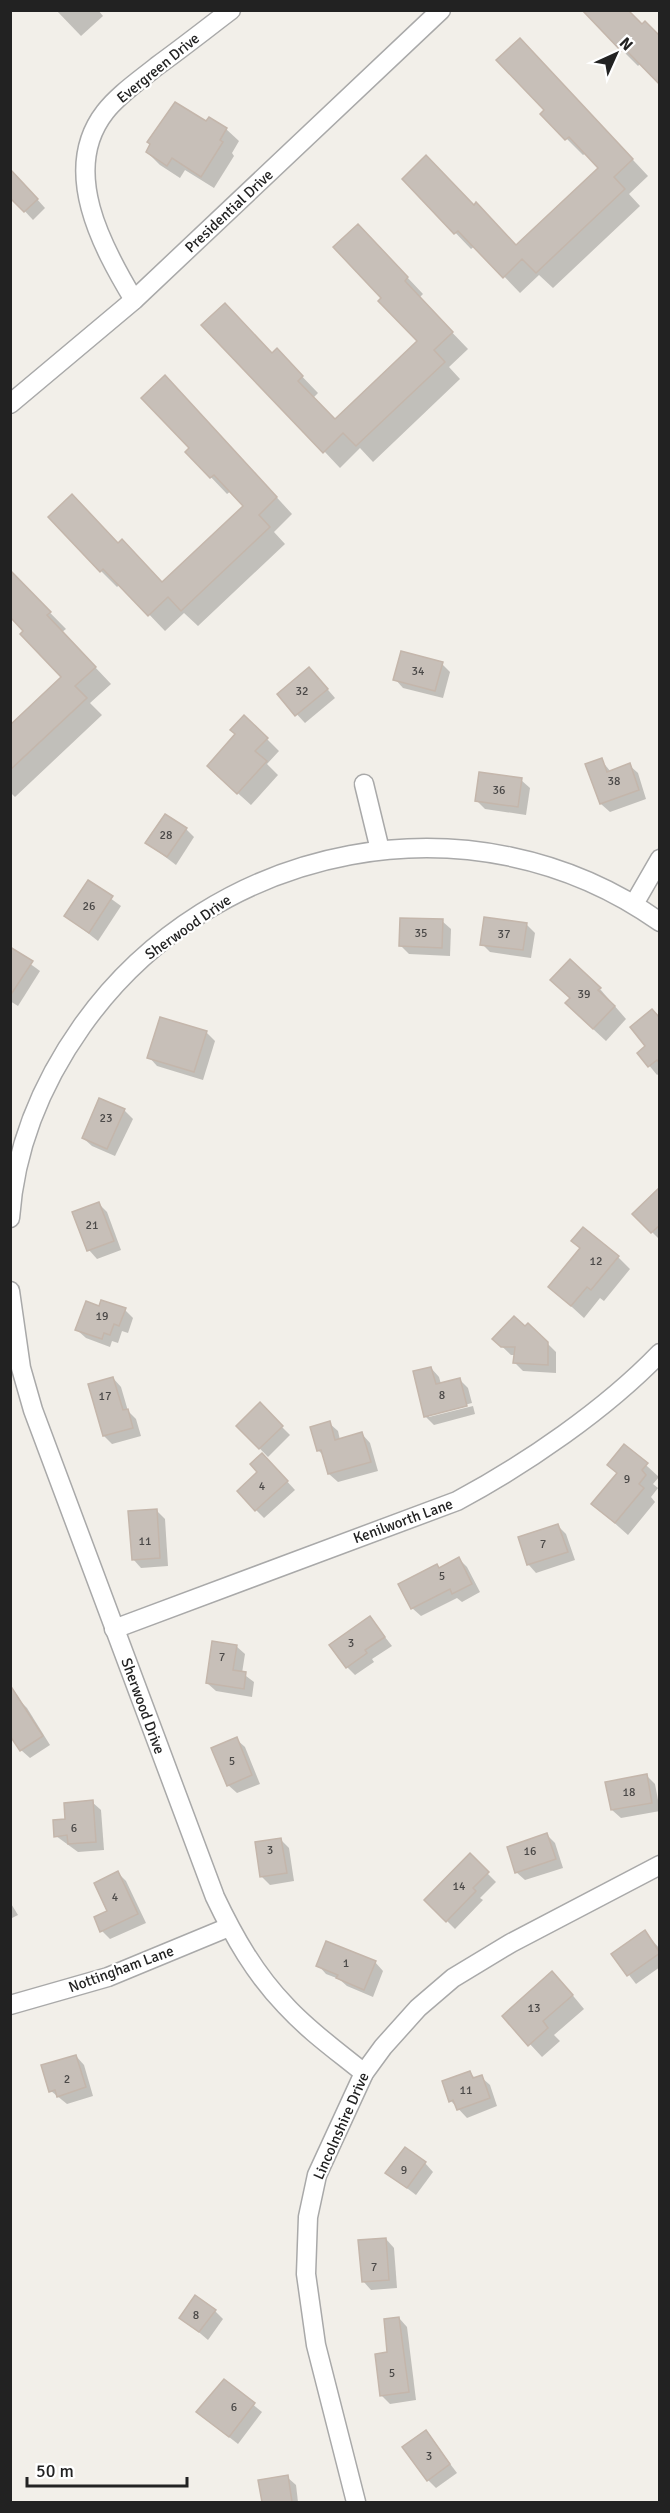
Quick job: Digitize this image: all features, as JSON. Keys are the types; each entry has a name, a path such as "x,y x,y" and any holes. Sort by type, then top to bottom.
{"street":[{"name":"Evergreen Drive","path":"134,300 114,266 94,217 86,189 86,165 90,139 105,112 134,84 231,10"},
{"name":"Presidential Drive","path":"10,404 134,300 441,10"},
{"path":"364,784 380,850"},
{"name":"Sherwood Drive","path":"10,1218 16,1174 35,1107 51,1074 92,1013 129,970 175,932 213,905 248,886 318,861 380,850 423,848 488,853 565,873 599,886 634,904 660,922"},
{"path":"634,904 660,859"},
{"name":"Sherwood Drive","path":"10,1291 12,1323 21,1368 33,1410 204,1871 229,1927 262,1978 286,2007 364,2073"},
{"name":"Kenilworth Lane","path":"114,1629 458,1501 498,1480 544,1448 598,1408 660,1353"},
{"name":"Lincolnshire Drive","path":"356,2502 316,2345 306,2274 308,2217 317,2175 364,2073 383,2046 418,2008 453,1978 511,1943 660,1865"},
{"name":"Nottingham Lane","path":"10,2005 108,1977 229,1927"}],"building":[{"path":"582,10 628,10 642,24 645,21 660,36 660,85 624,48 621,51"},
{"path":"520,38 633,159 614,177 625,189 536,273 522,259 503,278 458,231 454,234 402,179 426,155 474,205 476,202 516,245 598,168 569,137 565,140 540,114 544,110 496,60"},
{"path":"175,102 206,121 209,117 227,128 220,140 223,142 201,177 172,158 167,166 146,152 150,144 147,142"},
{"path":"10,169 38,199 24,212 10,198"},
{"path":"358,224 408,277 405,281 453,332 434,350 445,362 356,446 343,433 323,453 201,325 225,303 272,353 277,348 303,376 298,381 335,419 417,341 378,301 381,298 333,247"},
{"path":"165,375 277,497 259,515 270,527 181,611 168,597 148,616 103,569 100,572 48,517 72,494 118,543 122,539 162,582 243,506 214,475 210,478 185,452 189,448 141,398"},
{"path":"10,570 51,612 47,615 96,667 75,686 87,698 10,770 10,725 61,677 20,634 23,631 10,617"},
{"path":"401,651 443,662 435,691 393,680"},
{"path":"309,667 328,689 295,716 277,694"},
{"path":"244,715 268,738 255,751 267,761 237,794 207,766 235,734 230,730"},
{"path":"602,758 607,772 630,763 639,790 600,804 585,764"},
{"path":"479,772 522,778 518,807 475,801"},
{"path":"165,814 187,828 167,857 145,843"},
{"path":"88,880 113,896 89,933 64,916"},
{"path":"484,917 527,923 523,950 480,945"},
{"path":"400,918 443,919 442,948 399,946"},
{"path":"10,947 33,961 10,996"},
{"path":"570,959 601,988 598,990 615,1006 593,1029 565,1003 570,998 550,980"},
{"path":"652,1009 660,1018 660,1064 657,1060 648,1067 637,1053 645,1046 630,1027"},
{"path":"160,1017 207,1031 194,1072 147,1058"},
{"path":"99,1098 125,1109 107,1149 82,1138"},
{"path":"660,1187 660,1225 651,1233 632,1214"},
{"path":"99,1202 114,1241 87,1251 72,1212"},
{"path":"583,1227 619,1256 591,1290 587,1287 571,1306 548,1287 580,1248 571,1241"},
{"path":"101,1300 126,1308 119,1326 114,1324 110,1335 104,1333 102,1339 75,1330 86,1301 99,1306"},
{"path":"514,1316 525,1326 528,1323 548,1342 548,1365 513,1363 515,1347 501,1347 492,1339"},
{"path":"431,1367 436,1384 460,1378 467,1406 424,1417 413,1371"},
{"path":"113,1377 123,1410 128,1409 133,1428 103,1436 88,1384"},
{"path":"260,1402 283,1426 259,1449 236,1426"},
{"path":"330,1421 335,1440 362,1432 371,1462 328,1474 321,1450 317,1451 310,1427"},
{"path":"624,1444 648,1463 642,1470 646,1475 639,1484 644,1488 615,1523 591,1504 617,1473 607,1465"},
{"path":"262,1453 288,1481 255,1511 237,1491 257,1472 250,1464"},
{"path":"157,1509 160,1558 132,1560 128,1511"},
{"path":"558,1524 568,1552 527,1565 518,1537"},
{"path":"459,1557 472,1584 452,1594 450,1589 411,1609 398,1584 437,1564 439,1568"},
{"path":"370,1616 385,1637 365,1650 367,1653 346,1668 329,1645"},
{"path":"212,1641 237,1645 233,1670 246,1672 244,1689 206,1683"},
{"path":"10,1685 43,1736 20,1751 10,1736"},
{"path":"237,1737 252,1775 227,1786 211,1748"},
{"path":"647,1774 652,1803 611,1810 605,1782"},
{"path":"93,1800 96,1842 68,1844 67,1835 54,1837 53,1820 65,1819 64,1803"},
{"path":"547,1833 556,1859 515,1873 507,1847"},
{"path":"281,1838 287,1873 260,1877 255,1842"},
{"path":"470,1853 489,1872 473,1888 476,1891 446,1922 424,1900"},
{"path":"118,1871 138,1914 100,1932 94,1917 107,1911 94,1883"},
{"path":"645,1930 660,1953 627,1976 611,1954"},
{"path":"326,1941 376,1961 364,1990 316,1966"},
{"path":"552,1971 573,1995 543,2021 548,2028 528,2046 502,2016"},
{"path":"76,2055 86,2087 57,2097 55,2090 49,2092 41,2065"},
{"path":"470,2071 473,2078 482,2075 490,2098 457,2110 453,2100 449,2102 442,2081"},
{"path":"405,2147 426,2162 407,2188 385,2173"},
{"path":"386,2238 389,2280 362,2282 358,2240"},
{"path":"195,2295 216,2310 199,2332 179,2318"},
{"path":"399,2317 409,2392 380,2396 375,2354 387,2352 384,2319"},
{"path":"224,2379 255,2403 229,2437 196,2412"},
{"path":"426,2430 450,2464 427,2481 402,2447"},
{"path":"288,2475 292,2502 262,2502 258,2480"}]}
